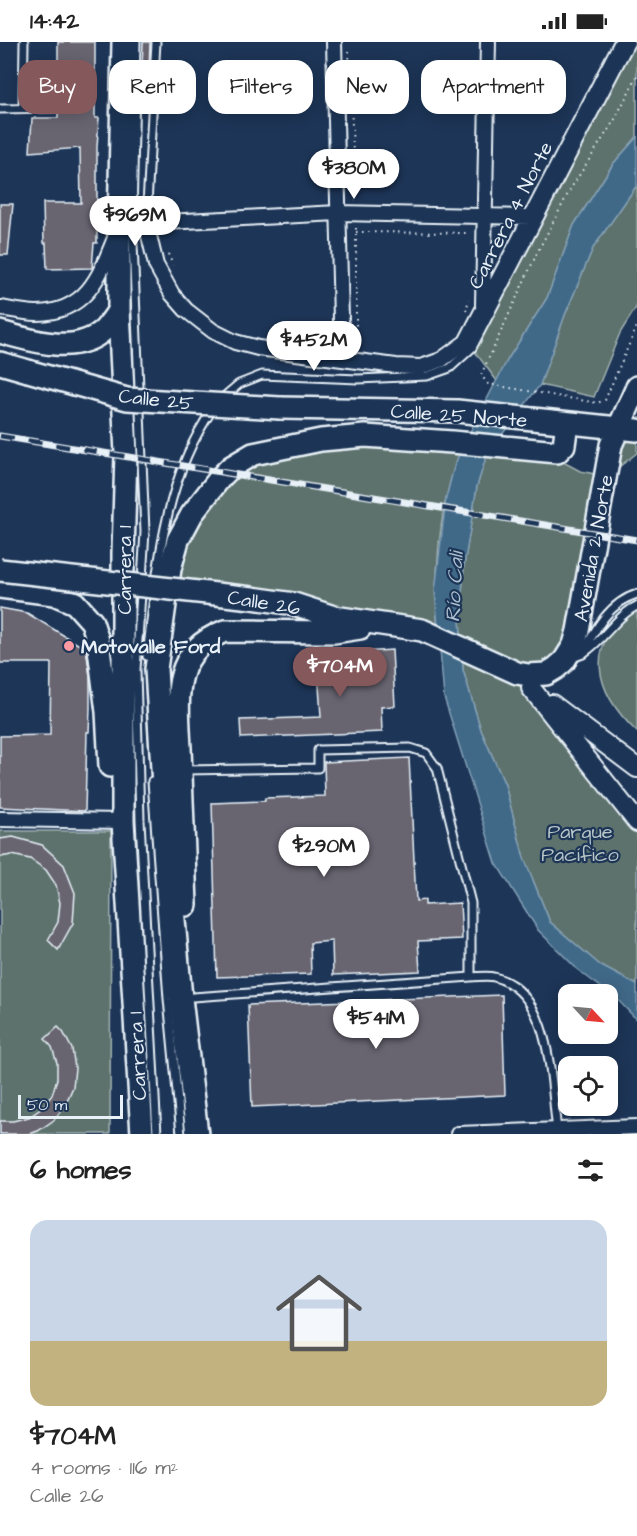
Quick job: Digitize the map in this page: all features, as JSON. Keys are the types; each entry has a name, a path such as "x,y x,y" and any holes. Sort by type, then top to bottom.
{"main road":[{"name":"Carrera 1","path":"123,42 119,228 119,310 126,454 123,553 123,820 142,1134"},
{"path":"0,333 42,344 68,344 87,340 104,330 119,310"},
{"name":"Calle 25","path":"0,363 127,399 280,408"},
{"name":"Avenida 2 Norte","path":"573,657 610,445 627,429 637,387"},
{"name":"Calle 25 Norte","path":"280,408 457,411 627,429"},
{"name":"Carrera 1","path":"197,1134 166,830 156,669 170,569 178,540 192,514 220,478 231,467 253,454 321,440 365,436 557,452 564,445 563,423"},
{"name":"Calle 26","path":"0,570 252,598 294,604 334,617 422,630 486,657 524,680"},
{"path":"0,587 54,594 75,603 92,622 100,653 111,780 123,820"},
{"path":"188,1061 193,997 186,907 179,715 181,677 186,664 194,650 209,637 225,631 334,632 387,624"},
{"path":"524,680 535,675 546,674 573,657"},
{"path":"524,680 637,768"},
{"path":"524,680 637,822"}],"street":[{"path":"334,42 342,359"},
{"path":"488,42 484,217 483,311 466,342 441,360 421,367 258,348 235,342 213,331 186,310 167,286 156,265 146,223 338,213 484,217 531,217"},
{"name":"Carrera 4 Norte","path":"483,311 622,42"},
{"path":"0,308 36,313 56,311 76,302 92,289 119,228"},
{"path":"0,819 123,820"},
{"path":"459,1134 557,1130 605,1131 637,1126"}],"lane":[{"path":"24,42 24,60"},
{"path":"136,42 132,219 145,532 136,670 140,820 157,1134"},
{"path":"146,223 156,42"},
{"path":"146,670 164,534 172,495 197,435 220,400 239,384 262,375 358,379 427,376 442,372 463,359 472,348 631,42"},
{"path":"0,109 18,107"},
{"path":"573,657 591,638 612,608 627,597 637,594"},
{"path":"573,657 597,644 621,617 637,606"},
{"path":"181,770 318,768 318,750 410,748 426,753 437,768 471,903 471,977"},
{"path":"152,773 168,999 182,1134"},
{"path":"193,997 493,977 517,987 534,1008 544,1036 557,1130"}],"path":[{"path":"349,42 356,214 356,338"},
{"path":"637,76 614,121 571,188 517,294 481,375 488,384 597,403 605,400 637,326"},
{"path":"356,232 470,232 470,242"},
{"path":"165,247 173,265"},
{"path":"466,312 469,296"},
{"path":"326,321 326,344"}],"green space":[{"path":"631,42 637,42 637,137 613,164 574,225 547,298 508,359 497,381 472,348"},
{"path":"637,185 637,306 620,333 594,397 540,385 565,315 593,248"},
{"name":"Parque Pacífico","path":"637,430 637,453 606,477 574,645 528,675 637,822 637,985 601,966 550,922 524,858 505,785 481,730 463,670 460,620 464,566 477,486 487,454 554,457 580,471 605,476 611,445"},
{"path":"320,440 462,447 454,469 443,516 438,564 438,635 169,587 170,569 220,478"},
{"path":"637,606 637,732 611,700 600,668 601,652 608,636 619,621"},
{"path":"0,831 111,831 110,1134 0,1134"}],"water":[{"name":"Río Cali","path":"637,137 637,185 593,248 565,315 540,385 487,454 477,486 464,566 460,620 463,670 481,730 505,785 524,858 550,922 601,966 637,985 637,1020 618,1000 618,984 597,984 578,970 538,930 496,863 444,697 435,591 446,498 462,447 508,359 547,298 574,225 613,164"}],"building":[{"path":"58,42 95,42 95,60 58,60"},
{"path":"143,42 150,42 149,60 142,60"},
{"path":"58,114 95,114 95,118 99,118 97,243 94,243 92,268 47,269 43,203 81,203 80,148 30,152 32,118 58,118"},
{"path":"0,204 13,204 8,255 0,255"},
{"path":"0,608 27,613 86,649 90,676 90,708 89,732 87,732 85,811 0,807 0,736 50,735 51,663 0,663"},
{"path":"392,650 395,706 381,707 382,732 241,738 240,720 321,717 317,655"},
{"path":"409,758 416,901 425,900 425,905 460,903 462,939 418,941 420,971 333,975 332,941 310,943 311,974 217,977 212,803 325,796 324,762"},
{"path":"13,837 42,845 64,865 75,893 73,923 58,950 48,940 58,922 60,903 56,885 46,870 30,859 12,855 0,857 0,839"},
{"path":"502,995 505,1095 252,1107 248,1005"},
{"path":"58,1027 72,1049 75,1068 73,1087 65,1105 54,1120 38,1131 28,1134 0,1134 0,1121 29,1117 42,1108 52,1095 57,1079 57,1063 52,1047 45,1039"}],"railway":[{"path":"0,436 637,540"}],"place":[{"name":"Motovalle Ford","path":"69,646"}]}
